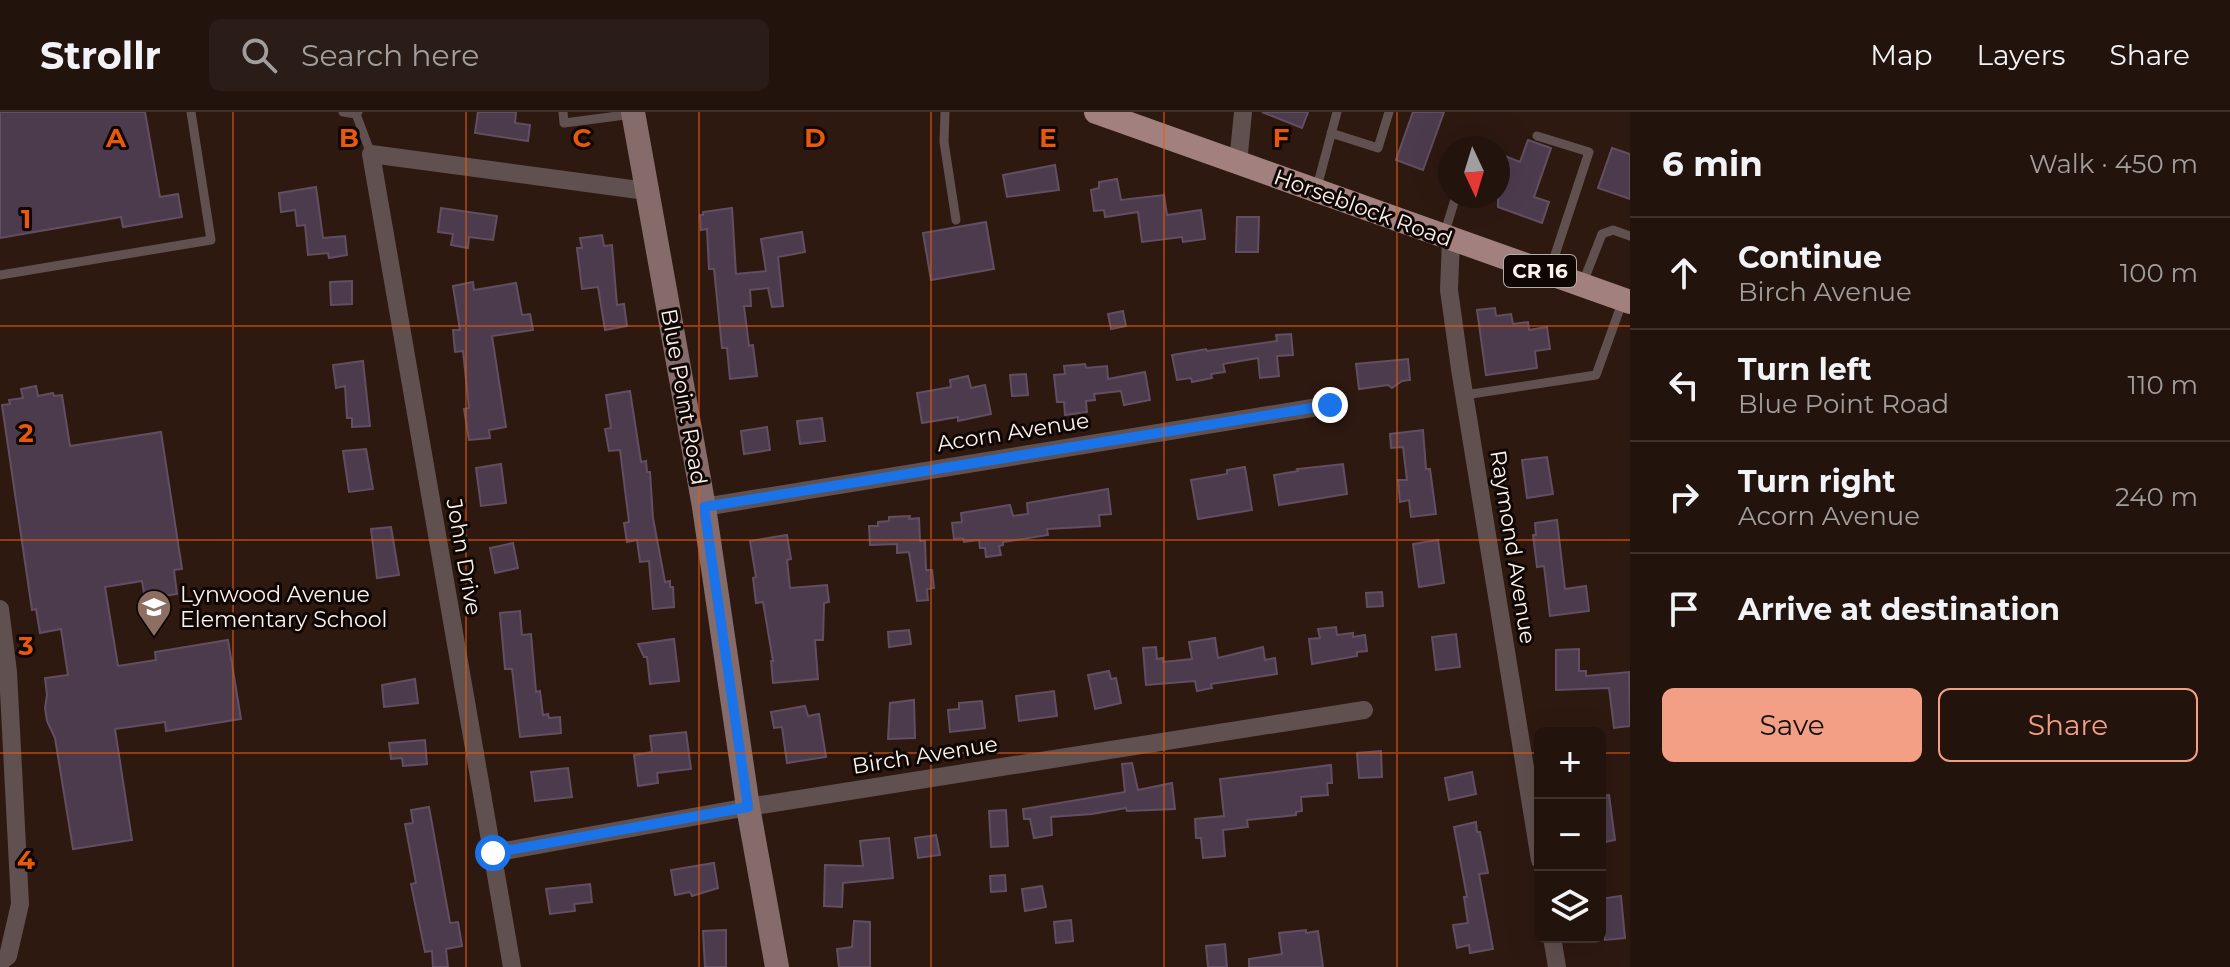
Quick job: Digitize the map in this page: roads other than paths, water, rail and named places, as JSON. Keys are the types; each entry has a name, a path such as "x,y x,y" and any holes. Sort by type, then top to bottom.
{"main road":[{"name":"Horseblock Road","path":"1098,112 1627,301"}],"street":[{"path":"1238,163 1243,112"},
{"name":"Blue Point Road","path":"633,113 704,507 748,807 777,967"},
{"path":"371,154 646,191"},
{"name":"John Drive","path":"371,154 512,967"},
{"name":"Raymond Avenue","path":"1447,238 1449,290 1534,823"},
{"name":"Acorn Avenue","path":"704,507 1330,405"},
{"path":"0,609 8,672 20,904 8,956 0,962"},
{"name":"Birch Avenue","path":"493,853 748,807 1364,710"},
{"path":"1553,943 1557,967"}],"lane":[{"path":"0,275 211,240 191,112"},
{"path":"343,112 357,113 371,154"},
{"path":"563,112 564,123 633,113"},
{"path":"945,112 944,142 956,220"},
{"path":"1316,190 1337,112"},
{"path":"1331,133 1378,148 1389,112"},
{"path":"1537,136 1589,152 1548,273"},
{"path":"1447,238 1453,208"},
{"path":"1582,285 1602,234 1613,230 1630,236"},
{"path":"1465,395 1596,375 1627,301"}],"place":[{"name":"Lynwood Avenue Elementary School","path":"154,638"}]}
